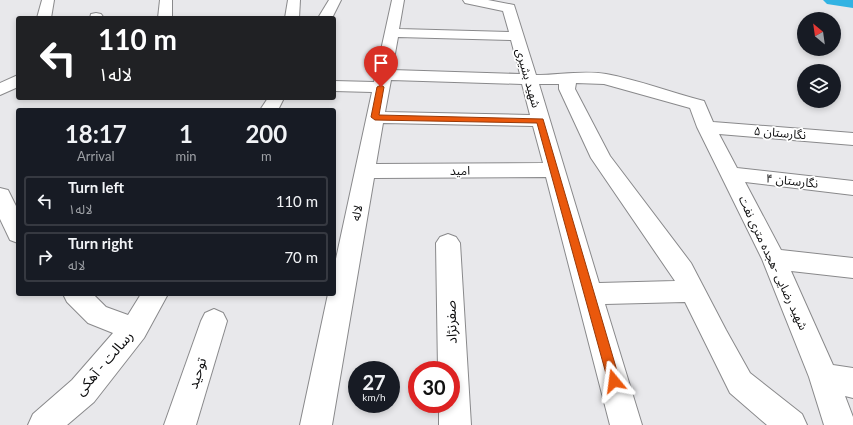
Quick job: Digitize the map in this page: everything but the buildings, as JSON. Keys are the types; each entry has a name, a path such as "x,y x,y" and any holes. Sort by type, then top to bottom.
{"street":[{"path":"44,16 48,0"},
{"path":"165,16 166,0"},
{"path":"292,16 294,0"},
{"path":"326,16 335,0"},
{"name":"لاله","path":"316,425 398,0"},
{"name":"شهید بشیری","path":"469,0 509,8 626,425"},
{"path":"391,33 516,36"},
{"path":"0,71 16,80"},
{"name":"نگارستان ۵","path":"336,86 382,81 528,78 567,80 576,78 605,80 702,116 853,139"},
{"path":"567,80 567,89 601,158 682,270 716,339 740,383 791,425"},
{"path":"0,90 16,82"},
{"name":"شهید رضایی -هجده متری نفت","path":"702,116 774,259 824,377 840,425"},
{"path":"375,117 540,121"},
{"name":"امید","path":"365,171 554,170"},
{"name":"نگارستان ۴","path":"731,174 853,188"},
{"path":"0,195 16,230"},
{"name":"صفرنژاد","path":"448,243 455,425"},
{"path":"774,259 853,268"},
{"path":"589,294 693,291"},
{"path":"78,296 97,315 134,329"},
{"name":"رسالت - آهکی","path":"44,425 83,391 134,329 154,296"},
{"name":"توحید","path":"180,425 214,320"},
{"path":"824,377 853,383"}],"waterway":[{"path":"834,0 853,2"}],"route":[{"path":"381,87 375,117 540,121 614,381"}]}
